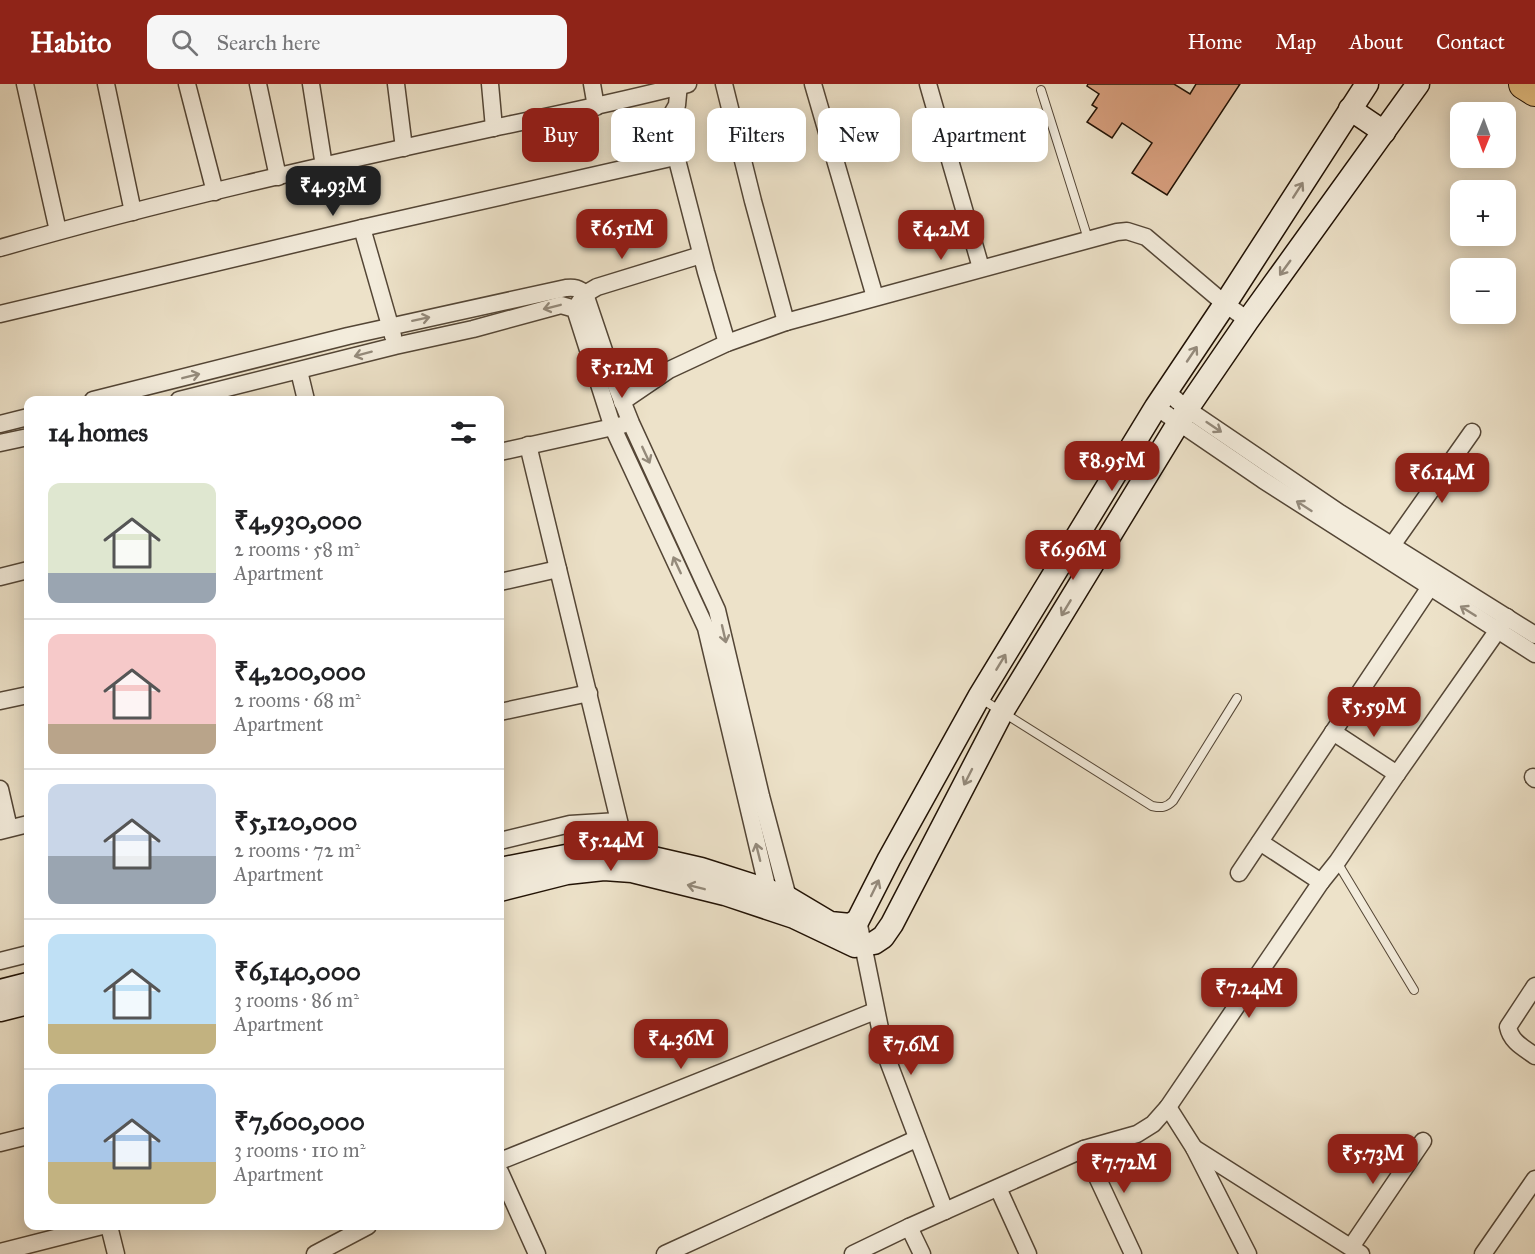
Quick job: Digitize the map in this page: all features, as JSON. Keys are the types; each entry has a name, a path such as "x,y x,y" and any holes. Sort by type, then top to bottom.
{"highway":[{"path":"1524,84 1535,91"}],"street":[{"path":"25,84 58,231"},
{"path":"106,84 133,212"},
{"path":"187,84 215,192"},
{"path":"258,84 278,177"},
{"path":"311,84 324,166"},
{"path":"396,84 404,148"},
{"path":"490,84 494,128"},
{"path":"592,84 596,107"},
{"path":"724,84 786,322"},
{"path":"813,84 875,297"},
{"path":"928,84 981,268"},
{"path":"504,868 581,853 629,862 701,869 830,923 849,925 858,920 889,859 979,697 1161,399 1367,84"},
{"path":"575,309 613,428 706,628 781,904 849,944 864,946 883,937 892,924 1002,712 1183,416 1248,320 1418,84"},
{"path":"0,248 58,231 215,192 596,107 682,85 675,108"},
{"path":"1350,109 1384,132"},
{"path":"0,314 653,162"},
{"path":"676,162 727,343"},
{"path":"362,228 395,346"},
{"path":"622,402 669,370 727,343 786,322 1088,239 1126,231 1146,237 1225,304 1248,320"},
{"path":"575,309 585,294 629,276 701,255"},
{"path":"109,396 390,326 566,288 573,287 580,290 585,294 622,402 719,617 761,796 781,904"},
{"path":"196,396 473,329 561,304 575,309"},
{"path":"299,371 305,396"},
{"path":"167,382 170,396"},
{"path":"1161,399 1183,416 1340,513 1430,587 1502,623 1535,635"},
{"path":"0,424 24,418"},
{"path":"504,451 631,423"},
{"path":"1388,551 1472,432"},
{"path":"0,443 24,438"},
{"path":"528,445 629,862"},
{"path":"1388,551 1502,623 1535,654"},
{"path":"504,581 558,569"},
{"path":"0,577 24,571"},
{"path":"1239,873 1430,587"},
{"path":"856,1253 1084,1149 1137,1134 1153,1124 1168,1107 1321,882 1502,623"},
{"path":"504,711 589,693"},
{"path":"0,701 24,696"},
{"path":"1333,732 1396,774"},
{"path":"0,789 4,830 24,825"},
{"path":"504,840 570,824 618,820"},
{"path":"1260,842 1321,882"},
{"path":"504,889 629,862"},
{"path":"858,920 885,1053 945,1211"},
{"path":"0,961 24,955"},
{"path":"0,992 24,985"},
{"path":"1535,986 1508,1027 1513,1040 1535,1056"},
{"path":"0,1010 24,1004"},
{"path":"504,1159 875,1011"},
{"path":"1168,1107 1194,1148 1248,1254"},
{"path":"0,1143 24,1137"},
{"path":"665,1254 916,1139"},
{"path":"1194,1148 1356,1251 1423,1141"},
{"path":"1084,1149 1133,1254"},
{"path":"1484,1254 1535,1179"},
{"path":"504,1181 537,1254"},
{"path":"998,1188 1028,1254"},
{"path":"909,1227 922,1254"},
{"path":"0,1252 86,1230"},
{"path":"111,1230 116,1254"},
{"path":"315,1254 339,1232"}],"lane":[{"path":"1041,90 1088,239"},
{"path":"979,697 1152,806 1161,808 1173,801 1237,698"},
{"path":"1337,862 1414,990"}],"building":[{"path":"1088,84 1174,84 1190,94 1196,84 1240,84 1167,195 1132,173 1152,143 1122,123 1112,138 1087,122 1097,108 1092,105 1099,94 1087,86"}]}
